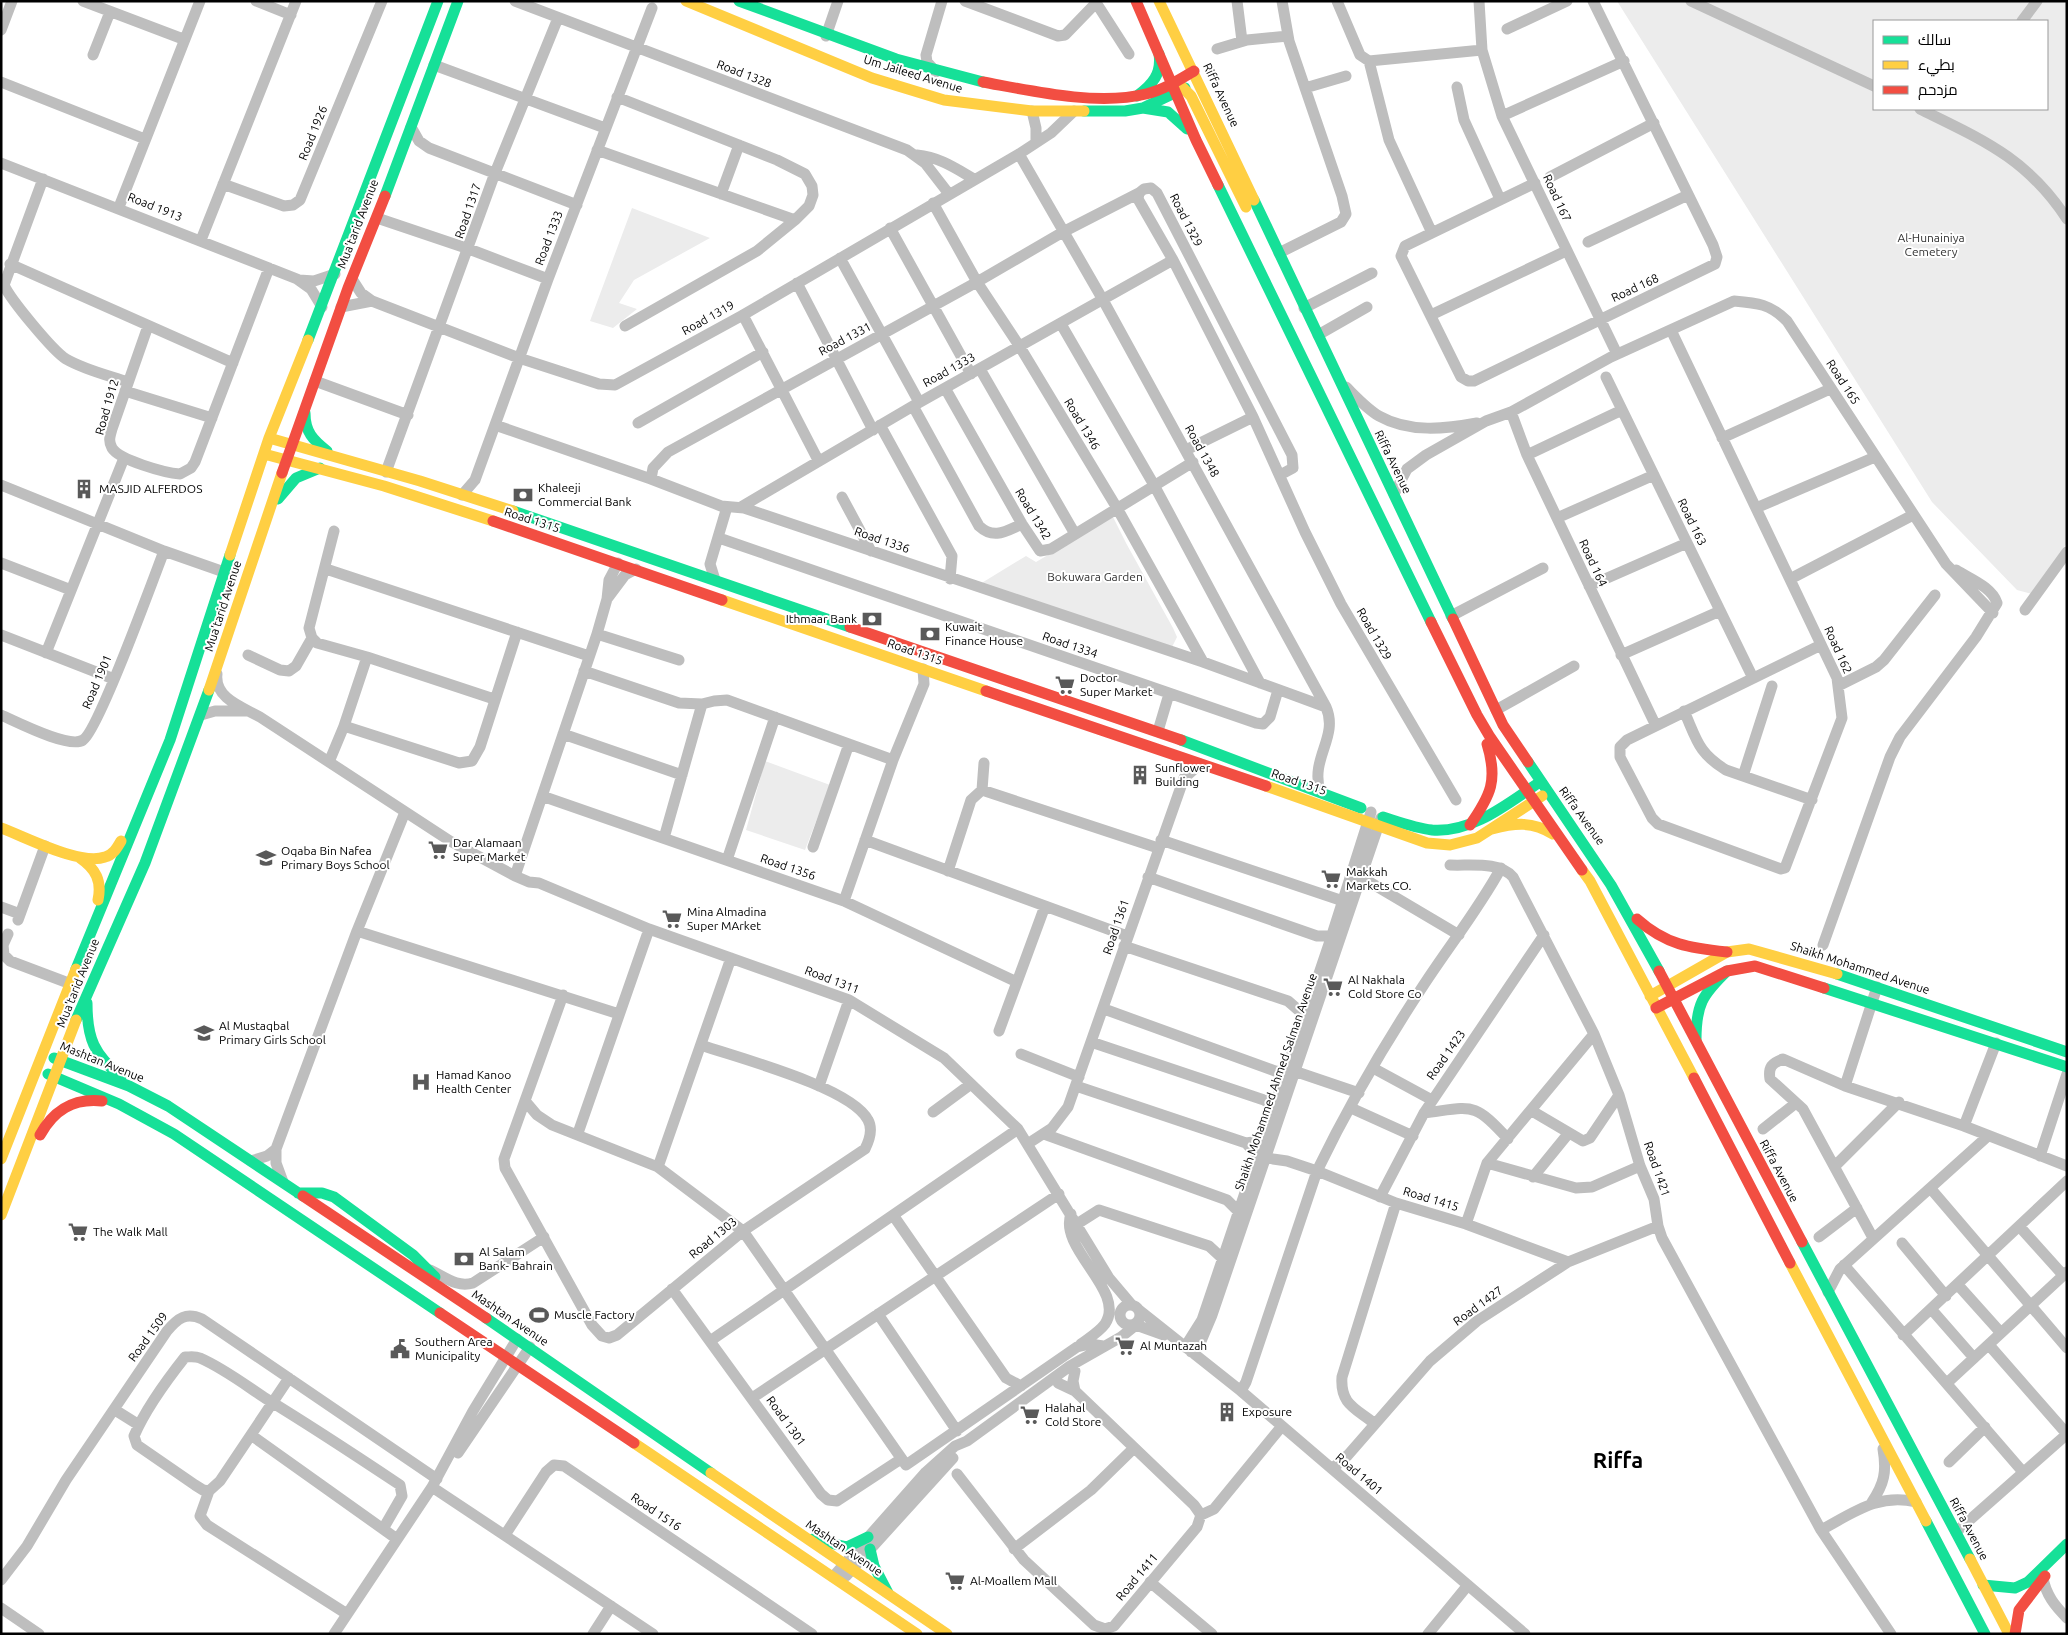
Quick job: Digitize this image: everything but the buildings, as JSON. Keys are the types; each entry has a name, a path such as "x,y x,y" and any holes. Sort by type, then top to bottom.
{"street":[{"path":"1,30 12,1"},
{"path":"83,1 183,39"},
{"path":"119,207 183,39 200,1"},
{"path":"256,1 291,15"},
{"path":"201,240 296,1"},
{"name":"Road 1926","path":"223,184 284,206 297,203 302,196 382,1"},
{"name":"Mua'tarid Avenue","path":"1,1159 170,740 269,438 335,274 438,1"},
{"name":"Mua'tarid Avenue","path":"1,1215 56,1077 87,992 144,863 201,715 267,517 341,307 377,218 458,1"},
{"name":"Road 1328","path":"515,1 907,150 917,155 949,194"},
{"name":"Um Jaileed Avenue","path":"686,1 872,78 944,100 986,107 1032,111 1124,111 1143,108 1178,88 1196,74"},
{"name":"Um Jaileed Avenue","path":"739,1 886,58 936,72 1044,92 1109,97 1137,96 1178,88"},
{"path":"826,36 838,1"},
{"path":"936,72 927,62 926,55 942,1"},
{"path":"965,1 1058,36 1065,35 1096,2 1129,54"},
{"path":"1136,1 1178,88 1196,140 1477,715 1532,803 1590,881 1985,1634"},
{"name":"Riffa Avenue","path":"1160,1 1496,710 1540,782 1590,850 1626,908 2009,1634"},
{"path":"1167,1 1171,24"},
{"path":"1237,1 1242,41"},
{"path":"1178,88 1190,96 1238,194 1277,249 1341,222 1346,214 1342,196 1288,36 1282,1"},
{"path":"1337,1 1360,55 1369,61 1482,50"},
{"name":"Road 167","path":"1478,1 1482,50 1502,116 1617,354"},
{"path":"1507,29 1567,1"},
{"name":"Road 168","path":"1535,184 1500,199 1405,246 1401,256 1461,377 1468,381 1474,381 1715,264 1717,256 1713,245 1593,1"},
{"path":"1691,1 1873,86"},
{"path":"2023,20 2037,1"},
{"name":"Road 1333","path":"462,495 476,480 548,279 652,8"},
{"path":"93,55 110,12"},
{"name":"Road 1317","path":"386,472 469,249 495,173 558,18"},
{"name":"Riffa Avenue","path":"1218,49 1242,41 1288,36"},
{"path":"1137,96 1150,86 1160,73 1160,59 1156,44"},
{"path":"1369,61 1387,134 1432,233"},
{"path":"1502,116 1624,61"},
{"path":"434,65 605,128"},
{"path":"1305,88 1346,76"},
{"path":"1,82 146,139"},
{"path":"1457,87 1464,120 1500,199"},
{"path":"617,97 739,145 805,174 812,186 813,195 808,206 795,220 757,251 624,326"},
{"path":"1143,108 1163,109 1171,113 1177,117 1196,140"},
{"path":"1926,110 1942,113 2008,155 2039,181 2067,219"},
{"path":"1032,111 1036,128 1036,142"},
{"name":"Road 1319","path":"352,279 361,293 372,301 519,358 599,384 615,385 743,315 1019,154 1059,126 1074,111"},
{"path":"1550,177 1654,123"},
{"path":"411,127 420,141 429,148 577,205"},
{"path":"721,194 739,145"},
{"path":"597,150 795,220"},
{"name":"Road 1348","path":"1019,154 1104,300 1326,707 1330,728 1316,770 1320,791"},
{"path":"917,155 932,157 946,162 974,179"},
{"name":"Road 1913","path":"1,163 119,207 297,279 311,289 322,307"},
{"path":"43,179 10,264 4,285 10,298 64,358 127,386 212,418"},
{"name":"Road 1329","path":"1280,475 1293,468 1292,455 1158,194 1151,188 1144,189 1138,193 1138,199 1173,260 1253,417 1340,604 1456,800"},
{"name":"Road 1331","path":"651,479 653,468 668,452 934,306 1063,232 1138,193"},
{"path":"1588,242 1688,194"},
{"name":"Road 1346","path":"933,203 977,282 1020,347 1117,508 1203,662"},
{"path":"377,218 469,249 548,279"},
{"path":"890,228 934,306 976,371 1074,534"},
{"path":"1431,315 1566,251"},
{"path":"840,258 883,334 916,404 979,526 987,534 999,534 1022,524"},
{"name":"Road 1333","path":"741,507 818,460 1173,260"},
{"path":"10,264 233,362"},
{"path":"46,653 124,458 172,473 186,472 195,462 269,268"},
{"path":"1304,308 1372,273"},
{"name":"Road 1913","path":"297,279 314,281 335,274"},
{"path":"797,283 876,428 952,556 950,579"},
{"path":"341,307 372,301"},
{"name":"Road 165","path":"1486,421 1511,412 1617,354 1734,301 1754,302 1775,309 1787,321 1946,564 1993,613 1900,737 1890,757 1823,946"},
{"path":"1318,335 1367,307"},
{"path":"743,315 818,460"},
{"path":"1061,324 1154,485 1260,683"},
{"name":"Road 1912","path":"124,458 112,450 109,440 148,326"},
{"name":"Road 162","path":"1655,724 1626,740 1620,747 1620,757 1652,818 1658,824 1781,869 1785,868 1842,718 1837,678 1671,330"},
{"path":"638,423 763,352"},
{"name":"Road 163","path":"1606,378 1753,678"},
{"path":"315,381 408,415"},
{"path":"1339,381 1378,416 1399,423 1444,430 1486,421"},
{"name":"Road 1342","path":"946,388 1022,524 1040,551 1051,549 1193,462"},
{"path":"1722,438 1830,389"},
{"path":"305,409 304,426 309,435 330,453"},
{"path":"1527,454 1622,410"},
{"name":"Road 164","path":"1511,412 1527,454 1655,724"},
{"path":"1186,450 1253,417"},
{"path":"1394,494 1401,477 1414,462 1486,421"},
{"name":"Road 1336","path":"496,425 727,507 741,507 950,579 1203,662 1326,707"},
{"name":"Road 1315","path":"269,438 330,453 479,500 1158,731 1320,791 1403,834 1428,843 1450,845 1477,838 1547,792"},
{"name":"Road 1315","path":"264,454 412,495 618,563 1334,809 1424,829 1456,829 1470,825 1540,782"},
{"path":"1756,508 1875,457"},
{"path":"267,517 288,485 306,472 320,468"},
{"path":"1557,518 1654,475"},
{"name":"Road 1333","path":"476,480 479,500"},
{"path":"1,485 164,551 224,572"},
{"path":"842,497 871,551"},
{"path":"715,580 710,570 727,507"},
{"path":"1790,579 1913,514"},
{"path":"334,531 309,628 312,638 317,643 367,657 494,700"},
{"name":"Road 1334","path":"719,538 1260,724 1266,722 1270,717 1278,690"},
{"path":"1588,586 1687,543"},
{"name":"Road 1901","path":"1,715 70,743 83,740 90,732 114,679 164,551"},
{"path":"515,876 597,634 607,599 609,580 618,563 628,551"},
{"path":"2025,610 2067,552"},
{"path":"698,574 712,558"},
{"path":"1,563 71,590"},
{"path":"326,568 589,656"},
{"path":"1451,616 1542,568"},
{"path":"607,599 625,575 636,569"},
{"path":"1838,686 1876,667 1884,660 1935,595"},
{"path":"1621,655 1720,611"},
{"path":"344,726 459,763 472,761 480,748 494,700 518,632"},
{"path":"597,634 679,660"},
{"path":"1,635 114,679"},
{"path":"248,655 280,670 289,671 296,666 312,638"},
{"path":"1655,724 1821,645"},
{"path":"329,762 344,726 367,657"},
{"name":"Road 1311","path":"218,665 216,678 219,690 228,699 450,841 515,876 729,961"},
{"path":"1496,710 1574,666"},
{"path":"844,901 893,760 924,684 923,669"},
{"path":"584,671 679,703 702,704 714,700 727,700 893,760"},
{"path":"1744,776 1772,686"},
{"path":"1158,731 1169,694"},
{"path":"664,838 702,704"},
{"path":"201,715 215,711 249,711"},
{"path":"1684,711 1702,753 1726,770 1812,800"},
{"path":"1470,825 1488,799 1495,777 1493,761 1477,715"},
{"path":"727,860 775,717"},
{"path":"563,734 682,774"},
{"path":"813,847 849,744"},
{"path":"1176,756 1184,778"},
{"path":"948,871 971,800 982,790 984,763"},
{"name":"Road 1361","path":"1029,1143 1044,1134 1064,1115 1104,1009 1125,941 1184,778 1200,764"},
{"name":"Road 1348","path":"1308,787 1310,775 1316,770"},
{"path":"1,828 80,858 103,859 112,855 150,787"},
{"path":"1308,787 1312,801"},
{"path":"982,790 1342,901"},
{"name":"Road 1356","path":"542,796 844,901 1017,982"},
{"path":"1334,809 1350,821 1361,838"},
{"path":"285,1184 276,1163 276,1148 357,931 406,812"},
{"name":"Shaikh Mohammed Ahmed Salman Avenue","path":"1188,1350 1202,1320 1238,1211 1264,1148 1273,1106 1289,1072 1304,1014 1332,936 1361,838 1375,818"},
{"name":"Shaikh Mohammed Ahmed Salman Avenue","path":"1188,1350 1204,1336 1212,1315 1289,1072 1372,849 1375,818"},
{"path":"1492,829 1520,822 1531,823 1542,826 1558,837"},
{"path":"1372,849 1383,838 1403,834"},
{"path":"865,840 1045,906 1125,941 1288,1001 1304,1014"},
{"path":"1,907 19,917 45,846"},
{"path":"80,858 98,873 101,882 90,935"},
{"path":"1238,1389 1246,1377 1317,1171 1372,1068 1424,984 1459,935 1501,868 1450,865"},
{"name":"Road 1421","path":"1501,868 1513,877 1594,1034 1619,1095 1640,1166 1654,1199 1658,1226 1676,1263 1821,1530 1891,1634"},
{"path":"1148,877 1317,936 1332,936"},
{"path":"1361,877 1459,935"},
{"name":"Road 1311","path":"529,882 538,891 566,904 647,935 729,961 848,1003 944,1058 1018,1129 1029,1143 1109,1278 1135,1307"},
{"path":"999,1031 1045,906"},
{"path":"1626,908 1650,931 1662,939 1692,948 1727,952"},
{"path":"357,931 620,1014"},
{"path":"8,934 3,946 4,955 10,961 71,984"},
{"name":"Road 1423","path":"1380,1197 1432,1100 1544,934"},
{"path":"578,1133 647,935"},
{"name":"Shaikh Mohammed Avenue","path":"1650,996 1727,952 1749,949 1768,953 1877,987 2067,1052"},
{"path":"658,1167 729,961"},
{"path":"1656,1008 1726,971 1755,966 2067,1067"},
{"path":"1696,1043 1698,1004 1706,991 1726,971"},
{"path":"1845,1086 1877,987"},
{"path":"87,992 87,1033 92,1047 106,1065 129,1086"},
{"name":"Road 1303","path":"563,995 526,1102 504,1158 505,1168 592,1325 602,1336 609,1338 617,1335 743,1231 865,1149 869,1139 868,1120 842,1097 819,1086 701,1045"},
{"path":"1288,1001 1310,998"},
{"path":"819,1086 848,1003"},
{"path":"1104,1009 1275,1071 1289,1072 1359,1093"},
{"path":"1466,1224 1488,1163 1594,1034"},
{"path":"1092,1042 1264,1100 1273,1106"},
{"path":"1964,1126 1996,1043"},
{"name":"Mashtan Avenue","path":"43,1053 129,1086 168,1106 517,1339 804,1538 947,1634"},
{"path":"1021,1054 1077,1082 1264,1148"},
{"path":"1874,1238 1803,1108 1770,1078 1770,1068 1774,1062 1783,1059 1845,1086 1899,1102 2067,1166"},
{"path":"1372,1068 1432,1100"},
{"path":"37,1069 119,1104 174,1134 917,1634"},
{"path":"2040,1156 2067,1074"},
{"path":"933,1112 971,1084"},
{"path":"1532,1111 1568,1134 1583,1141 1590,1138 1619,1095"},
{"path":"14,1182 26,1167 46,1125 58,1111 73,1102 88,1099 119,1104"},
{"path":"526,1102 543,1120 658,1167 743,1231 904,1462 910,1490"},
{"path":"1835,1166 1899,1102"},
{"path":"1763,1129 1796,1103"},
{"path":"1351,1108 1413,1136"},
{"path":"1424,1113 1466,1108 1477,1110 1487,1116 1508,1139"},
{"path":"710,1341 1018,1129"},
{"path":"1044,1134 1227,1200 1238,1211"},
{"path":"1533,1177 1568,1134"},
{"path":"1828,1292 1842,1267 1988,1136"},
{"path":"250,1161 267,1156 276,1148"},
{"name":"Road 1415","path":"1264,1148 1287,1161 1317,1171 1380,1197 1466,1224 1568,1262"},
{"path":"1488,1163 1576,1188 1592,1187 1640,1166"},
{"path":"1903,1335 1932,1310 2067,1181"},
{"path":"1931,1189 2067,1348"},
{"path":"298,1193 322,1193 334,1197 413,1255 429,1269 446,1292"},
{"path":"752,1398 1059,1194"},
{"path":"1374,1424 1346,1401 1341,1391 1342,1377 1396,1203"},
{"path":"1819,1237 1857,1208"},
{"path":"1074,1218 1099,1210 1209,1246 1222,1258"},
{"path":"893,1215 1006,1378 1021,1386"},
{"name":"Road 1301","path":"672,1289 821,1494 828,1500 837,1501 946,1439 1077,1347 1104,1325 1109,1312 1105,1292 1070,1234 1068,1220 1074,1218"},
{"name":"Road 1427","path":"1335,1472 1374,1424 1430,1361 1470,1327 1568,1262 1658,1226"},
{"path":"1947,1383 2031,1307 2065,1273 2019,1226"},
{"path":"429,1269 459,1284 466,1285 473,1283 544,1238"},
{"path":"1902,1244 1946,1296"},
{"path":"1816,1269 1842,1267"},
{"path":"1842,1267 1947,1383 2023,1472"},
{"name":"Road 1311","path":"1109,1278 1119,1314"},
{"path":"1958,1285 2001,1333"},
{"path":"804,1538 847,1547 869,1543 910,1490 941,1458 955,1446 967,1441 1021,1403 1037,1396 1103,1346 1121,1337 1136,1325 1141,1315 1135,1307 1119,1314 1114,1332 1103,1346"},
{"name":"Road 1401","path":"1135,1307 1238,1389 1525,1634"},
{"path":"1932,1310 1974,1358"},
{"path":"878,1314 957,1431"},
{"name":"Road 1401","path":"1119,1314 1126,1323 1173,1338"},
{"name":"Road 1509","path":"1,1580 26,1546 66,1480 167,1330 174,1322 187,1315 202,1319 289,1378 505,1535 653,1634"},
{"path":"334,1634 435,1483 446,1464 449,1454 517,1339"},
{"path":"1077,1347 1090,1344 1103,1346"},
{"path":"1956,1532 2067,1434 1989,1344"},
{"path":"446,1464 455,1457 530,1348"},
{"path":"210,1491 195,1486 137,1445 134,1436 138,1425 185,1357 198,1357 227,1373 400,1485 402,1496 382,1529"},
{"path":"1065,1375 1075,1391 1194,1505 1201,1515 1214,1508 1282,1426"},
{"path":"1065,1375 1073,1381 1075,1391"},
{"path":"289,1378 251,1436 215,1487 210,1491 200,1516 207,1525 347,1614"},
{"path":"1006,1378 1007,1396"},
{"path":"114,1410 138,1425"},
{"path":"1949,1462 1984,1427"},
{"path":"1872,1502 1882,1487 1886,1472 1880,1433"},
{"path":"251,1436 397,1539"},
{"path":"941,1458 946,1439"},
{"path":"837,1580 869,1543 967,1441"},
{"path":"1014,1549 1091,1490 1134,1448"},
{"path":"939,1471 956,1474 958,1452"},
{"path":"904,1462 926,1472"},
{"name":"Road 1516","path":"505,1535 546,1472 554,1465 564,1466 812,1634"},
{"name":"Road 1411","path":"956,1474 1014,1549 1094,1625 1105,1629 1114,1626 1197,1527 1201,1515"},
{"path":"1821,1530 1872,1502 1900,1498 1916,1502"},
{"path":"869,1543 874,1566 888,1595"},
{"path":"1983,1585 2015,1588 2028,1582 2067,1544"},
{"path":"2014,1634 2019,1610 2024,1602 2043,1578 2067,1557"},
{"path":"2043,1578 2053,1603 2067,1618"},
{"path":"1150,1582 1212,1634"},
{"path":"1428,1634 1468,1585"},
{"path":"2024,1602 2042,1599 2053,1603"},
{"path":"592,1634 611,1606"},
{"path":"1,1608 39,1634"}],"green space":[{"name":"Al-Hunainiya Cemetery","path":"1617,1 2067,1 2067,543 2032,594 2017,590 1932,502"},
{"path":"632,208 710,238 634,280 619,303 637,309 613,328 590,321"},
{"name":"Bokuwara Garden","path":"1113,517 1177,637 1171,649 980,584 1026,556 1036,562"},
{"path":"765,761 830,785 805,850 746,830"}],"traffic: fast":[{"path":"308,340 438,1"},
{"path":"385,196 458,1"},
{"path":"739,1 896,59 983,82"},
{"path":"1137,96 1155,78 1159,67 1159,54"},
{"path":"1084,111 1125,111 1143,108 1185,88"},
{"path":"1143,108 1168,112 1187,129"},
{"path":"1218,185 1431,622"},
{"path":"1254,200 1453,619"},
{"path":"305,413 308,430 327,451"},
{"path":"278,499 296,478 320,468"},
{"path":"513,511 850,627"},
{"path":"76,969 170,740 230,555"},
{"path":"76,1020 145,863 209,690"},
{"path":"1181,740 1361,808"},
{"path":"1528,762 1611,885 1659,971"},
{"path":"1383,817 1432,830 1462,827 1476,822 1503,807 1540,782"},
{"path":"1696,1040 1697,1018 1702,1001 1727,971"},
{"path":"1837,974 2067,1052"},
{"path":"1824,988 2067,1067"},
{"path":"87,1003 87,1016 94,1045 104,1061 121,1077"},
{"path":"54,1058 129,1086 168,1106 303,1196"},
{"path":"48,1074 119,1104 174,1134 440,1313"},
{"path":"298,1193 322,1193 334,1197 413,1255 435,1277"},
{"path":"1802,1242 1970,1559"},
{"path":"486,1318 711,1473"},
{"path":"1926,1521 1985,1634"},
{"path":"813,1539 847,1547 868,1537"},
{"path":"1983,1585 2015,1588 2028,1582 2067,1544"},
{"path":"870,1549 874,1566 888,1593"}],"traffic: slow":[{"path":"686,1 872,78 944,100 1032,111 1084,111"},
{"path":"1159,1 1254,200"},
{"path":"1180,85 1191,96 1246,207"},
{"path":"230,555 269,438 308,340"},
{"path":"269,438 420,481 513,511"},
{"path":"264,454 384,486 493,521"},
{"path":"209,690 282,473"},
{"path":"722,600 986,691"},
{"path":"1266,786 1427,843 1450,845 1477,838 1542,796"},
{"path":"1492,829 1523,824 1538,827 1553,834"},
{"path":"1,828 53,849 82,858 94,859 108,856 121,841"},
{"path":"80,858 94,871 99,887 98,900"},
{"path":"1582,870 1590,881 1694,1078"},
{"path":"1650,996 1727,952 1749,949 1837,974"},
{"path":"1,1159 76,969"},
{"path":"1,1215 76,1020"},
{"path":"1790,1263 1926,1521"},
{"path":"634,1443 917,1634"},
{"path":"711,1473 947,1634"},
{"path":"1970,1559 2009,1634"}],"traffic: jam":[{"path":"1136,1 1196,140 1218,185"},
{"path":"983,82 1064,96 1086,98 1127,97 1159,90 1194,71"},
{"path":"282,473 348,288 385,196"},
{"path":"493,521 722,600"},
{"path":"1453,619 1503,725 1528,762"},
{"path":"1431,622 1477,715 1490,737 1582,870"},
{"path":"850,627 1181,740"},
{"path":"986,691 1266,786"},
{"path":"1470,825 1488,796 1492,778 1487,744"},
{"path":"1637,919 1668,940 1690,947 1727,952"},
{"path":"1656,1008 1727,971 1755,966 1824,988"},
{"path":"1659,971 1802,1242"},
{"path":"1694,1078 1790,1263"},
{"path":"40,1135 45,1126 58,1112 65,1108 82,1102 102,1101"},
{"path":"303,1196 486,1318"},
{"path":"440,1313 634,1443"},
{"path":"2015,1634 2019,1610 2045,1576"}],"place":[{"name":"MASJID ALFERDOS","path":"84,489"},
{"name":"Khaleeji Commercial Bank","path":"523,495"},
{"name":"Ithmaar Bank","path":"872,619"},
{"name":"Kuwait Finance House","path":"930,634"},
{"name":"Doctor Super Market","path":"1065,685"},
{"name":"Sunflower Building","path":"1140,775"},
{"name":"Dar Alamaan Super Market","path":"438,850"},
{"name":"Oqaba Bin Nafea Primary Boys School","path":"266,858"},
{"name":"Makkah Markets CO.","path":"1331,879"},
{"name":"Mina Almadina Super MArket","path":"672,919"},
{"name":"Al Nakhala Cold Store Co","path":"1333,987"},
{"name":"Al Mustaqbal Primary Girls School","path":"204,1033"},
{"name":"Hamad Kanoo Health Center","path":"421,1082"},
{"name":"The Walk Mall","path":"78,1232"},
{"name":"Al Salam Bank- Bahrain","path":"464,1259"},
{"name":"Muscle Factory","path":"539,1315"},
{"name":"Al Muntazah","path":"1125,1346"},
{"name":"Southern Area Municipality","path":"400,1349"},
{"name":"Exposure","path":"1227,1412"},
{"name":"Halahal Cold Store","path":"1030,1415"},
{"name":"Al-Moallem Mall","path":"955,1581"}],"district":[{"name":"Riffa","path":"1618,1460"}]}
